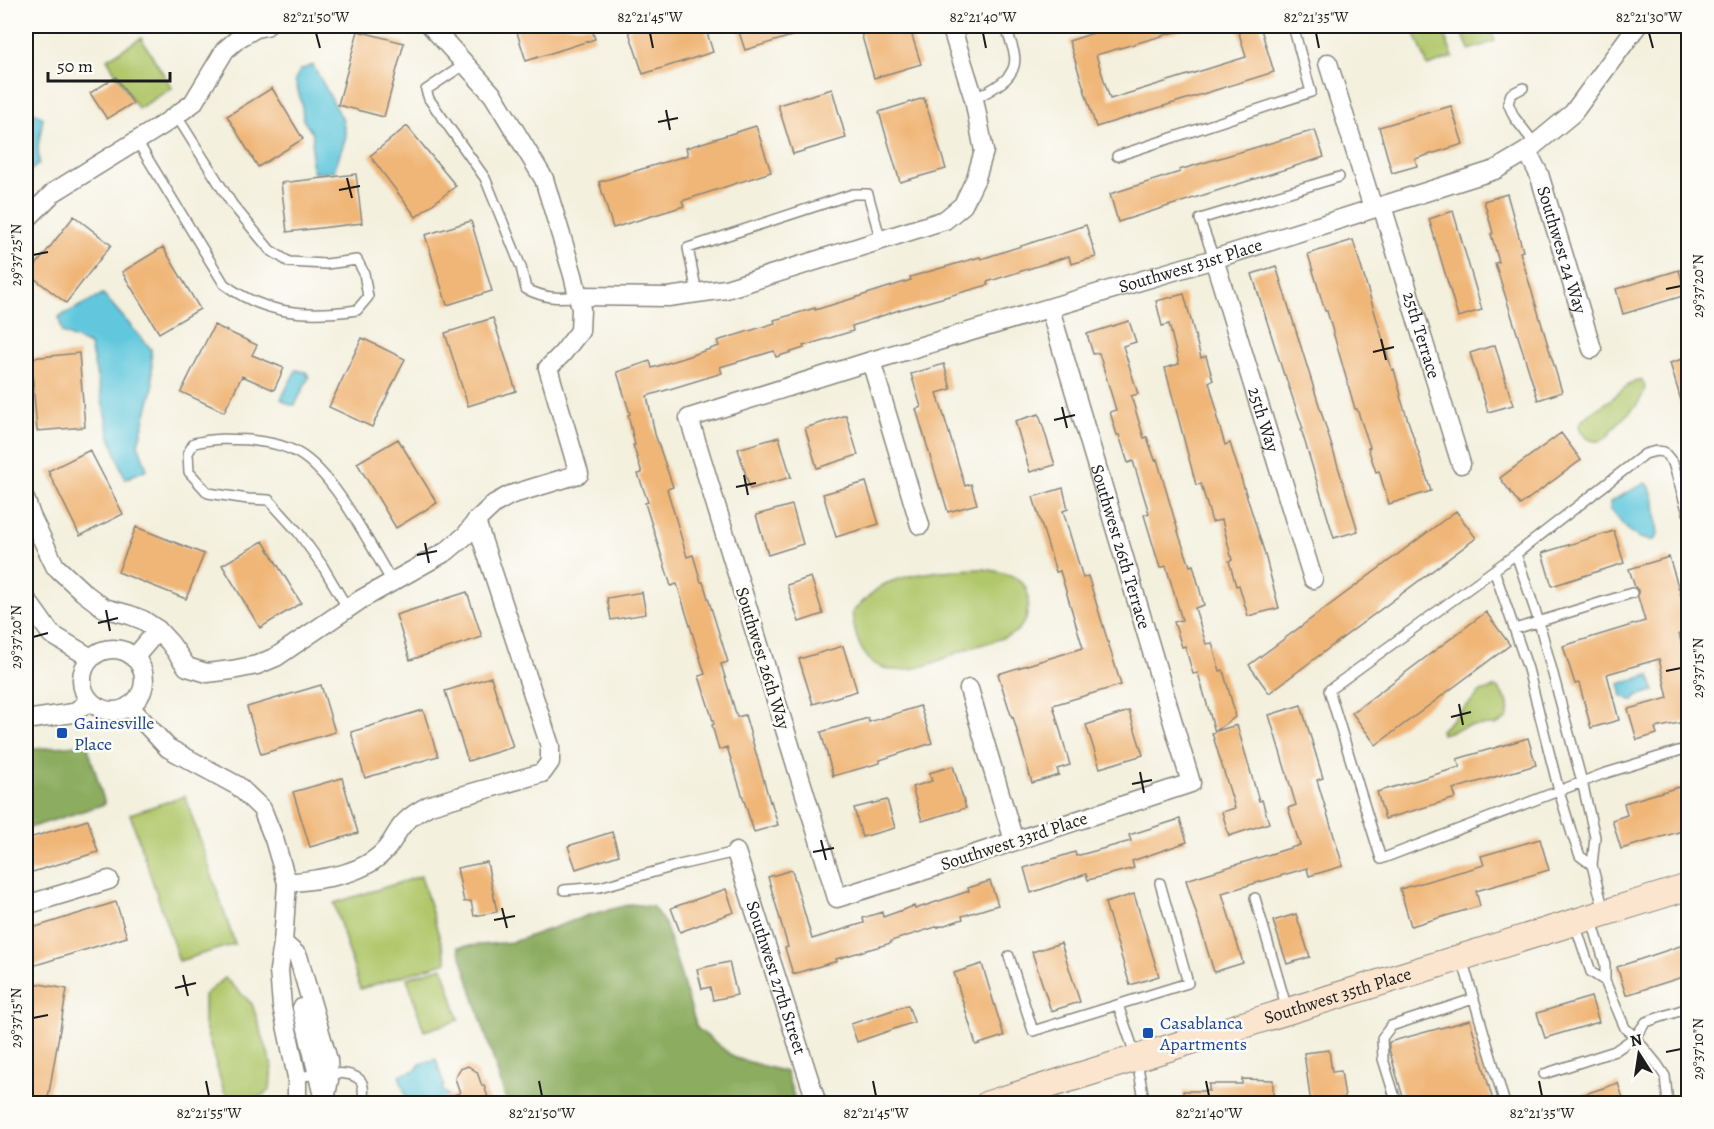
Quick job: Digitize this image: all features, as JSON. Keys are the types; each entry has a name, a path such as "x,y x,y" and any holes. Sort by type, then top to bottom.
{"street":[{"path":"26,220 54,192 137,141 193,103 225,50 238,38 256,28 266,26"},
{"path":"26,501 55,566 104,608 144,620 170,643 187,667 207,673 257,665 276,657 348,609 447,551 466,535 476,521 494,504 510,495 579,474 548,368 580,331 581,309 544,179 493,95 431,26"},
{"path":"578,296 668,297 726,289 945,220 963,206 976,178 984,151 974,99 951,26"},
{"name":"Southwest 31st Place","path":"689,418 1214,259 1495,170 1531,148 1573,113 1637,26"},
{"name":"25th Terrace","path":"1328,63 1461,464"},
{"name":"Southwest 24 Way","path":"1531,148 1592,349"},
{"name":"25th Way","path":"1214,259 1313,579"},
{"name":"Southwest 26th Terrace","path":"1050,309 1191,783"},
{"path":"871,361 920,525"},
{"name":"Southwest 26th Way","path":"689,418 837,898"},
{"path":"287,883 320,879 364,867 387,848 402,825 414,814 430,805 542,773 550,762 550,746 476,521"},
{"path":"26,599 51,634 91,658"},
{"path":"134,658 158,630"},
{"path":"104,650 115,650 125,652 134,658 144,678 137,699 129,706 109,711 90,701 84,692 82,677 91,658 104,650"},
{"path":"969,689 1014,841"},
{"path":"26,720 73,713 90,701"},
{"path":"129,706 168,748 238,786 262,809 287,883 284,943 279,970 282,1006 297,1077 297,1104"},
{"name":"Southwest 33rd Place","path":"837,898 1191,783"},
{"name":"Southwest 27th Street","path":"736,852 817,1104"},
{"path":"26,905 109,880"},
{"name":"Southwest 35th Place","path":"988,1104 1689,886"},
{"path":"284,943 308,1038 323,1074 328,1080 324,1100"},
{"path":"284,943 298,957 328,1060 323,1074"},
{"path":"289,1041 308,1038"}],"lane":[{"path":"974,99 1000,85 1011,74 1015,56 1005,26"},
{"path":"1117,156 1311,92 1293,26"},
{"path":"465,64 426,90 429,99 485,178 521,267 526,289 538,295 558,298 578,296"},
{"path":"1523,88 1511,94 1508,103 1531,148"},
{"path":"137,141 224,285 241,297 281,311 326,315 357,310 368,297 364,273 357,260 326,264 289,262 270,250 232,204 176,116"},
{"path":"1214,259 1200,219 1339,177"},
{"path":"697,293 688,248 853,194 868,194 882,241"},
{"path":"348,609 322,564 298,532 269,500 208,493 189,472 188,453 194,443 212,438 272,442 297,453 317,467 346,506 392,582"},
{"path":"1689,513 1673,462 1664,452 1656,451 1645,454 1516,554 1329,690 1381,859 1604,774 1689,748"},
{"path":"1516,554 1539,622 1595,837 1590,917 1591,972 1605,981"},
{"path":"1494,570 1528,669 1559,791 1580,856 1592,865"},
{"path":"1515,629 1632,593"},
{"path":"564,890 600,887 736,852"},
{"path":"1009,956 1033,1031 1188,983 1160,883"},
{"path":"1255,898 1287,1011"},
{"path":"1590,917 1605,964 1605,981 1625,1029 1635,1036 1665,1076 1668,1104"},
{"path":"1461,957 1505,1104"},
{"path":"1397,1104 1383,1059 1382,1038 1391,1026 1473,999"},
{"path":"1118,1005 1136,1057 1145,1104"},
{"path":"1544,1074 1615,1052 1635,1036 1646,1022 1689,1008"},
{"path":"297,1077 323,1074 353,1075 360,1079 363,1086 363,1104"}],"green space":[{"path":"1412,26 1441,26 1453,57 1428,66"},
{"path":"1460,26 1489,26 1495,41 1469,50"},
{"path":"141,38 172,88 138,109 107,59"},
{"path":"1637,380 1642,380 1645,387 1634,409 1602,440 1593,441 1585,436 1579,424 1582,420"},
{"path":"984,569 1011,576 1026,588 1028,601 1026,620 1017,631 912,669 885,668 874,664 866,655 859,644 852,612 876,590 885,584 908,576"},
{"path":"1496,687 1507,701 1509,709 1507,719 1495,725 1468,726 1442,734 1441,730 1481,692"},
{"path":"87,744 105,804 26,829 26,750"},
{"path":"185,796 235,944 179,961 130,814"},
{"path":"421,876 447,962 360,989 334,903"},
{"path":"632,904 653,907 665,924 697,1028 735,1058 786,1072 796,1103 507,1103 458,947 513,942 589,915"},
{"path":"443,967 459,1020 424,1031 407,978"},
{"path":"225,978 252,1004 272,1065 270,1090 247,1103 224,1092 204,1024 204,995"}],"water":[{"path":"313,65 342,118 346,137 334,171 314,173 311,163 313,134 303,120 302,105 295,80 300,70"},
{"path":"26,111 36,113 43,118 38,146 39,164 26,174"},
{"path":"103,294 151,349 153,388 138,444 147,469 125,479 110,437 90,345 62,333 59,317"},
{"path":"296,370 306,372 309,377 295,405 290,405 281,399"},
{"path":"1645,483 1649,485 1655,503 1658,535 1654,540 1646,540 1634,535 1610,509 1610,502"},
{"path":"1650,675 1654,691 1636,696 1633,701 1622,696 1619,684"},
{"path":"436,1059 444,1085 442,1090 448,1095 450,1103 408,1103 399,1075 416,1070 420,1064"}],"building":[{"path":"515,26 591,26 595,39 526,61"},
{"path":"637,26 705,26 713,52 643,74 628,29"},
{"path":"737,26 815,26 815,29 745,50"},
{"path":"859,26 909,26 921,64 874,78"},
{"path":"1115,26 1186,26 1186,29 1096,55 1110,99 1246,57 1237,26 1260,26 1274,72 1096,127 1069,41"},
{"path":"358,31 404,43 384,117 338,105"},
{"path":"116,77 133,103 107,119 90,93"},
{"path":"272,88 303,139 258,167 227,116"},
{"path":"832,89 846,138 793,154 778,105"},
{"path":"924,98 946,169 900,182 879,112"},
{"path":"1451,106 1463,144 1415,159 1417,166 1392,173 1379,127"},
{"path":"407,126 456,186 416,217 370,156"},
{"path":"756,126 771,172 682,201 684,206 613,228 599,182 688,155 686,148"},
{"path":"1315,130 1324,157 1118,222 1110,194 1180,172 1179,170"},
{"path":"356,174 362,223 287,232 281,183"},
{"path":"1507,194 1523,251 1520,252 1562,392 1538,400 1495,263 1499,262 1484,201"},
{"path":"1453,211 1482,310 1458,317 1429,219"},
{"path":"74,216 111,245 66,303 29,274"},
{"path":"471,221 492,291 447,305 425,235"},
{"path":"1086,225 1096,257 1071,264 1069,256 987,282 988,285 852,326 853,331 776,357 774,351 720,367 722,373 647,396 655,434 673,487 667,489 687,557 693,555 701,582 703,582 728,662 721,664 737,717 745,715 778,825 754,832 727,747 719,750 712,725 714,724 699,676 705,674 677,584 671,586 645,503 648,502 638,474 642,473 633,445 635,445 628,415 630,414 617,372 650,361 652,368 719,346 717,341 775,323 774,320 815,308 815,310 911,280 910,277 980,257 981,259"},
{"path":"1353,240 1431,491 1389,504 1379,471 1376,472 1357,409 1355,409 1308,254"},
{"path":"163,247 200,309 159,333 122,272"},
{"path":"1276,266 1358,531 1334,538 1301,429 1303,429 1252,274"},
{"path":"1679,270 1686,295 1623,314 1616,289"},
{"path":"1184,294 1201,358 1206,356 1213,380 1209,382 1225,445 1230,443 1264,551 1279,608 1248,616 1229,561 1232,560 1222,520 1212,522 1201,484 1196,485 1165,368 1179,364 1169,324 1162,326 1156,301"},
{"path":"493,318 516,391 468,406 445,333"},
{"path":"1129,321 1136,342 1123,346 1138,394 1131,396 1144,438 1147,437 1155,460 1157,459 1190,566 1193,565 1204,605 1195,608 1206,644 1212,643 1220,671 1223,670 1235,713 1235,717 1216,731 1237,725 1259,801 1262,800 1269,823 1229,836 1222,812 1235,808 1212,733 1215,732 1198,673 1193,674 1185,646 1182,647 1174,622 1182,620 1166,566 1160,568 1144,515 1149,513 1133,461 1128,463 1119,435 1117,435 1110,412 1116,410 1099,353 1093,354 1087,334"},
{"path":"214,325 257,345 252,355 284,368 274,390 242,376 224,412 181,392"},
{"path":"362,338 405,359 372,427 329,407"},
{"path":"1495,345 1513,405 1488,412 1470,353"},
{"path":"79,353 85,427 37,431 31,358"},
{"path":"1689,357 1689,414 1685,414 1670,363"},
{"path":"944,364 951,389 937,393 965,486 971,484 977,504 948,512 916,409 921,407 911,374"},
{"path":"1039,414 1055,465 1030,472 1015,421"},
{"path":"846,415 858,455 817,468 805,428"},
{"path":"1561,433 1581,460 1520,505 1500,478"},
{"path":"779,437 791,477 750,489 738,449"},
{"path":"398,439 437,503 396,528 357,463"},
{"path":"90,450 123,514 80,536 48,471"},
{"path":"866,482 879,524 836,537 823,494"},
{"path":"1063,488 1068,509 1063,511 1083,578 1088,576 1121,685 1053,705 1070,765 1057,769 1059,775 1032,783 998,674 1083,648 1060,571 1056,572 1033,497"},
{"path":"792,505 803,544 768,555 756,515"},
{"path":"1456,511 1476,538 1269,693 1249,665"},
{"path":"136,527 204,554 186,599 118,572"},
{"path":"1614,531 1624,563 1552,586 1542,553"},
{"path":"263,541 301,603 260,628 222,565"},
{"path":"1669,557 1689,621 1689,631 1679,634 1689,674 1689,721 1655,728 1657,734 1637,740 1628,709 1668,698 1659,659 1607,674 1619,720 1591,728 1579,683 1575,684 1563,646 1645,621 1638,590 1629,569"},
{"path":"811,577 823,614 799,622 787,585"},
{"path":"467,592 482,637 410,660 396,615"},
{"path":"642,592 646,614 611,620 607,598"},
{"path":"1486,612 1510,645 1376,745 1352,713"},
{"path":"843,646 857,691 813,704 799,659"},
{"path":"491,677 513,747 468,761 445,691"},
{"path":"321,685 335,732 261,754 247,707"},
{"path":"1301,705 1323,778 1317,780 1343,866 1309,876 1307,868 1222,893 1243,963 1214,972 1186,880 1300,845 1288,808 1296,805 1269,715"},
{"path":"920,706 932,743 880,760 880,763 833,776 821,732 868,718 869,722"},
{"path":"423,710 438,756 365,778 351,732"},
{"path":"1129,711 1143,755 1100,768 1086,725"},
{"path":"1528,738 1536,765 1453,789 1456,798 1385,819 1377,792 1460,767 1457,759"},
{"path":"953,766 966,808 922,821 912,787 932,781 929,773"},
{"path":"342,778 358,833 310,847 293,792"},
{"path":"1679,787 1689,818 1689,822 1680,825 1682,831 1621,849 1612,820 1627,815 1624,803"},
{"path":"887,800 895,828 862,837 854,808"},
{"path":"1180,819 1187,842 1132,861 1134,868 1088,880 1086,874 1031,893 1024,868 1075,852 1076,856 1131,841 1129,835"},
{"path":"88,820 98,852 26,874 26,839"},
{"path":"612,832 619,855 576,869 568,846"},
{"path":"1540,839 1549,870 1476,891 1480,906 1411,926 1400,889 1484,865 1481,856"},
{"path":"487,862 497,912 474,916 471,901 464,902 457,868"},
{"path":"792,870 812,939 864,923 863,918 882,912 883,917 914,906 915,909 969,891 968,888 990,881 998,905 962,916 963,919 793,974 785,948 788,947 768,877"},
{"path":"726,889 734,912 680,932 671,908"},
{"path":"1134,894 1159,976 1130,985 1105,903"},
{"path":"116,902 127,937 26,968 26,930"},
{"path":"1296,914 1310,957 1287,964 1273,921"},
{"path":"1061,943 1080,1002 1051,1011 1032,952"},
{"path":"1689,943 1689,975 1626,995 1617,967"},
{"path":"729,962 737,995 713,1000 710,987 702,989 697,969"},
{"path":"982,964 1004,1036 976,1045 954,973"},
{"path":"34,983 67,989 47,1104 26,1104 26,1028"},
{"path":"1591,997 1599,1022 1545,1038 1537,1013"},
{"path":"908,1005 914,1022 857,1042 851,1024"},
{"path":"1470,1020 1494,1104 1405,1104 1389,1042"},
{"path":"1329,1050 1332,1072 1341,1071 1346,1104 1311,1104 1304,1053"},
{"path":"468,1066 477,1072 490,1104 436,1104 436,1101 460,1093 455,1078 460,1069"},
{"path":"1242,1079 1273,1080 1273,1104 1183,1104 1183,1091 1209,1091 1209,1084 1242,1084"},
{"path":"1618,1083 1625,1104 1564,1104 1564,1101"}],"place":[{"name":"Gainesville Place","path":"62,733"},
{"name":"Casablanca Apartments","path":"1148,1033"}]}
